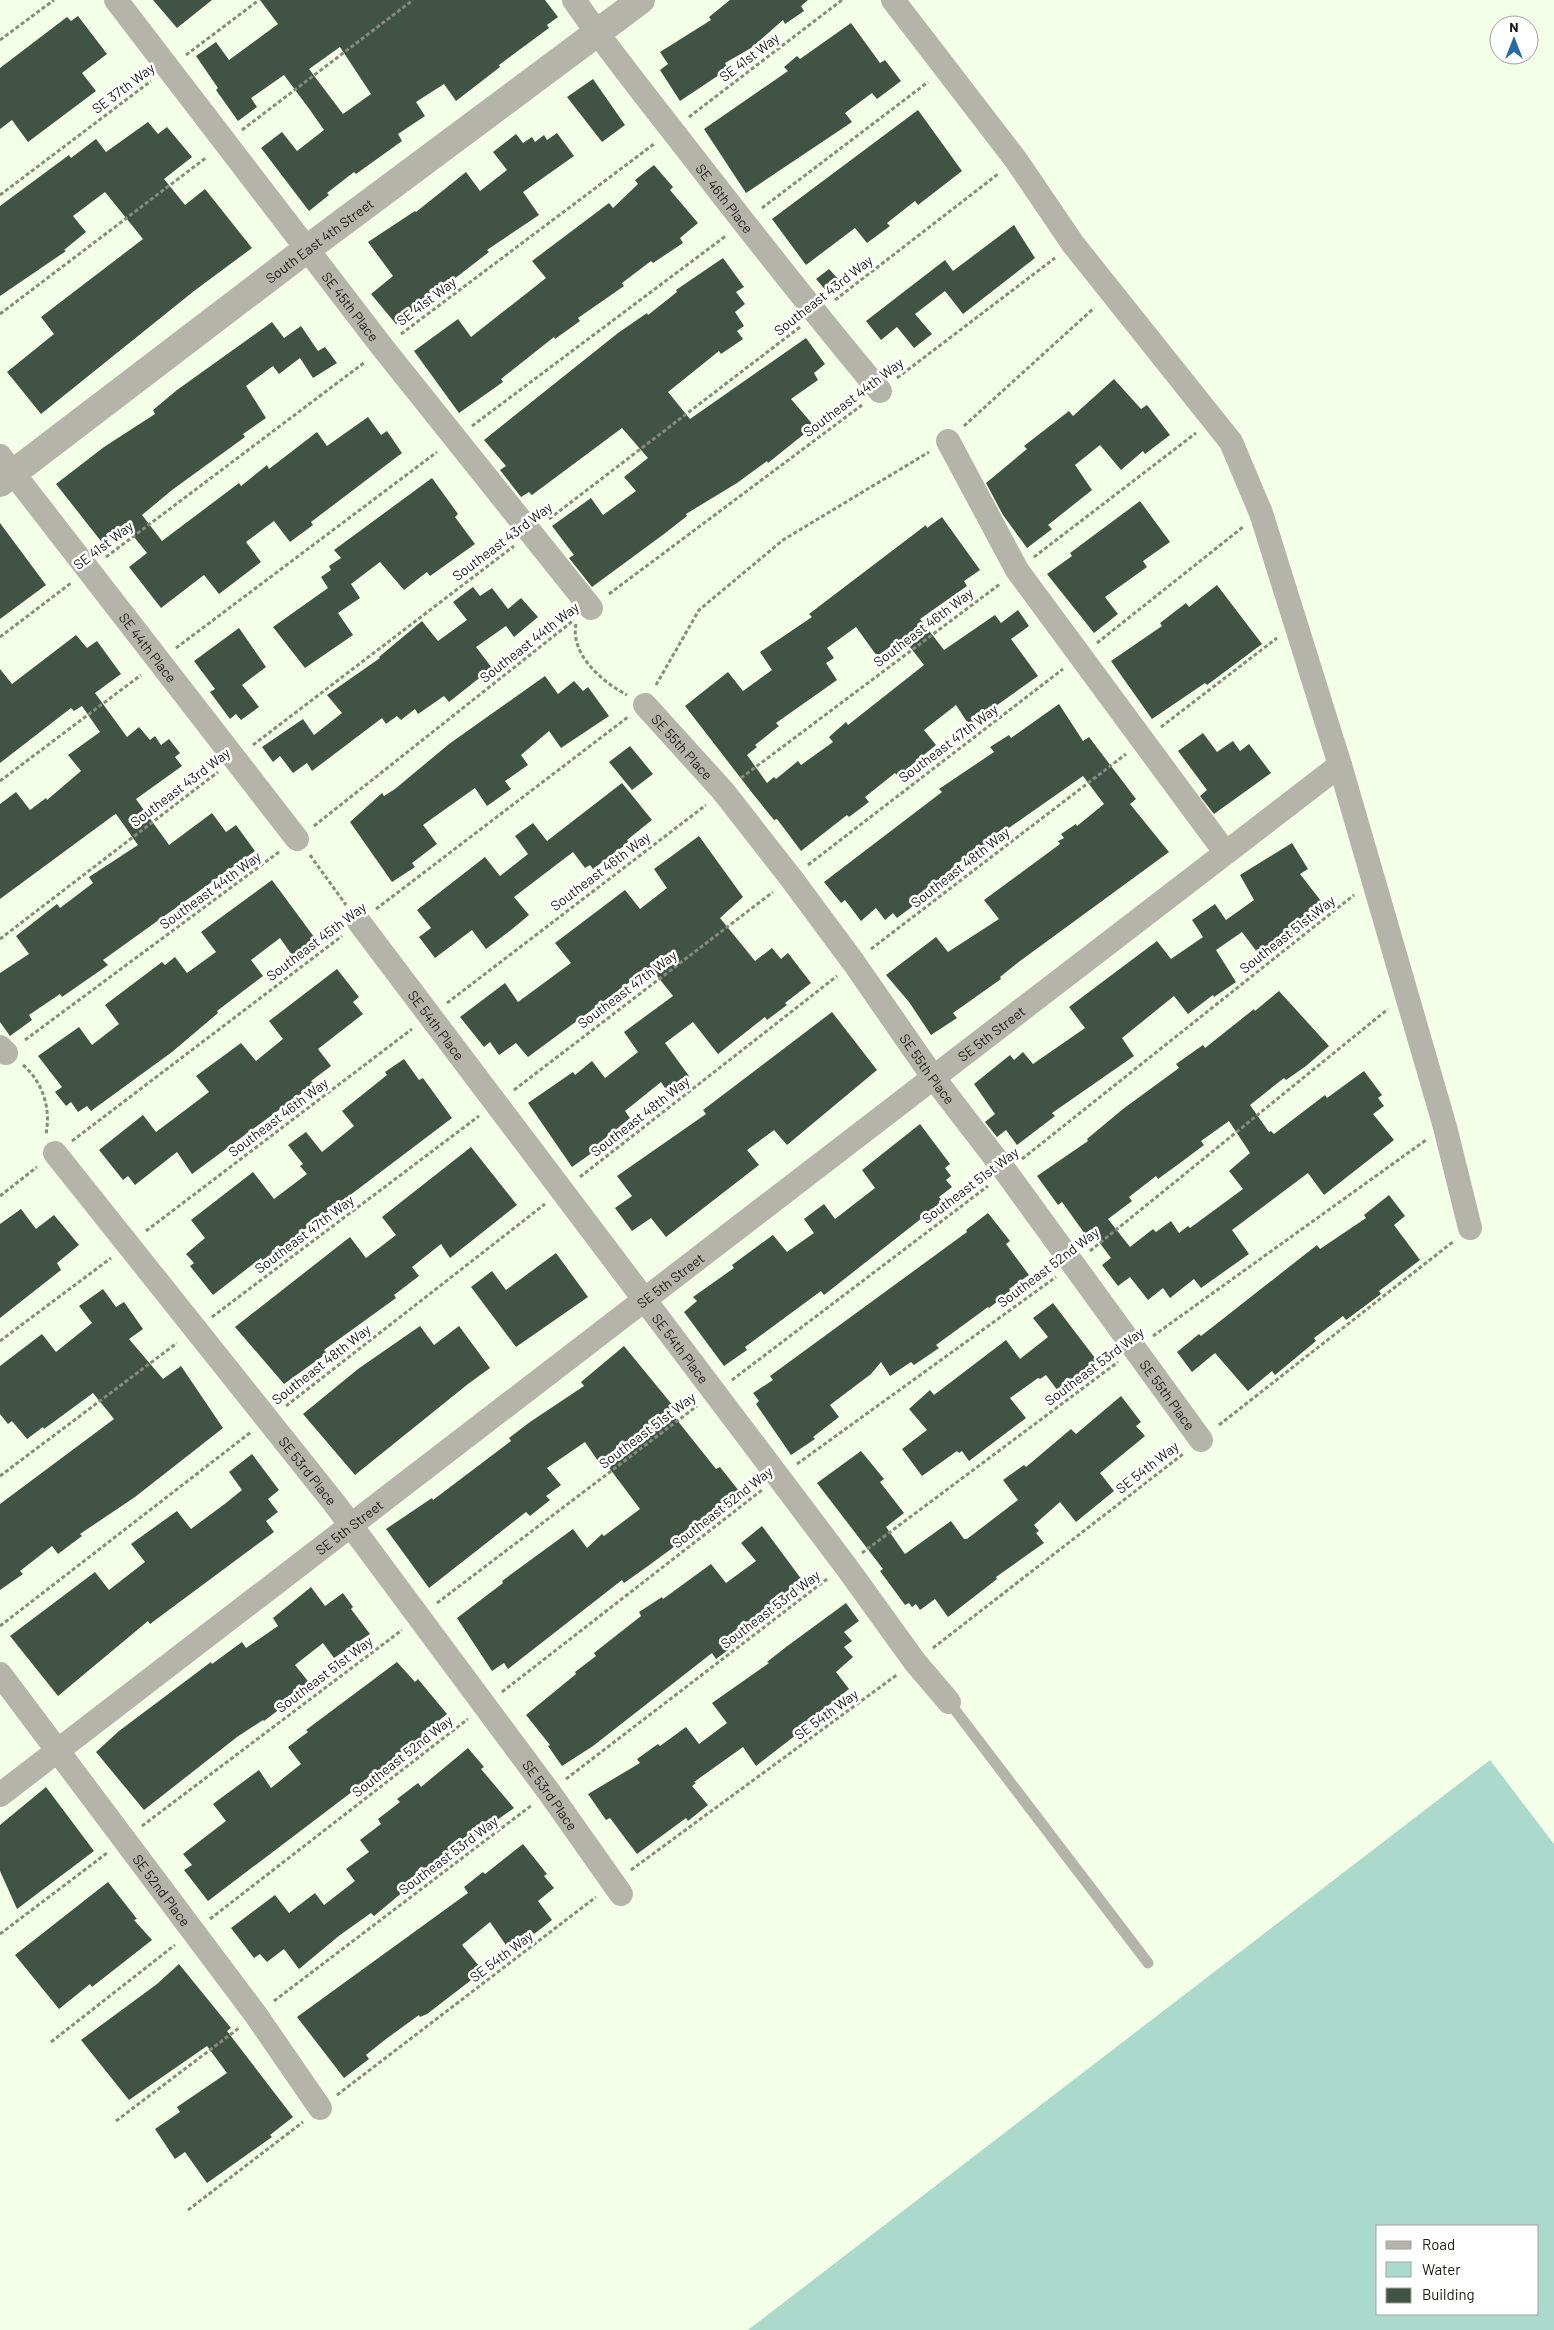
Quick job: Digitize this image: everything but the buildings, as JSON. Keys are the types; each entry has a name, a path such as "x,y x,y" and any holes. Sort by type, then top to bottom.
{"street":[{"name":"SE 45th Place","path":"116,0 306,249 530,534 584,613"},
{"name":"SE 46th Place","path":"574,0 597,34 816,315 880,391"},
{"name":"South East 4th Street","path":"4,471 641,0"},
{"path":"892,0 1016,160 1073,244 1113,291 1231,442 1262,513 1340,765 1445,1127 1470,1228"},
{"path":"948,441 1018,570 1224,852"},
{"name":"SE 44th Place","path":"4,471 88,571 297,839"},
{"name":"SE 55th Place","path":"645,705 723,791 791,878 854,963 933,1076 1074,1264 1134,1350 1201,1440"},
{"name":"SE 5th Street","path":"0,1795 1224,852 1340,765"},
{"name":"SE 54th Place","path":"359,922 845,1566 915,1662 949,1702"},
{"name":"SE 53rd Place","path":"55,1154 129,1244 351,1525 549,1792 617,1889"},
{"name":"SE 52nd Place","path":"0,1674 29,1710 56,1752 125,1839 256,2015 320,2108"}],"lane":[{"path":"949,1702 1148,1963"}],"path":[{"path":"0,40 54,0"},
{"name":"SE 37th Way","path":"0,195 259,0"},
{"name":"SE 41st Way","path":"0,637 842,0"},
{"name":"Southeast 43rd Way","path":"0,939 1016,160"},
{"name":"Southeast 44th Way","path":"3,1050 297,839 584,613 1073,244"},
{"path":"584,613 574,634 580,652 598,675 623,693 645,705 699,610 783,540 948,441 1113,291"},
{"name":"Southeast 46th Way","path":"0,1341 723,791 1018,570 1214,419"},
{"name":"Southeast 47th Way","path":"0,1476 495,1104 1080,656 1262,513"},
{"name":"Southeast 48th Way","path":"0,1626 854,963 1296,624"},
{"name":"Southeast 45th Way","path":"0,1196 645,705"},
{"path":"297,839 359,922"},
{"name":"Southeast 51st Way","path":"0,1934 1006,1172 1373,880"},
{"name":"Southeast 52nd Way","path":"52,2042 778,1478 1074,1264 1407,993"},
{"path":"3,1050 26,1068 46,1098 48,1120 45,1135 55,1154"},
{"name":"Southeast 53rd Way","path":"116,2121 845,1566 1134,1350 1445,1127"},
{"name":"SE 54th Way","path":"188,2210 320,2108 617,1889 915,1662 1470,1228"}],"water":[{"path":"1490,1760 1554,1844 1554,2330 748,2330"}]}
